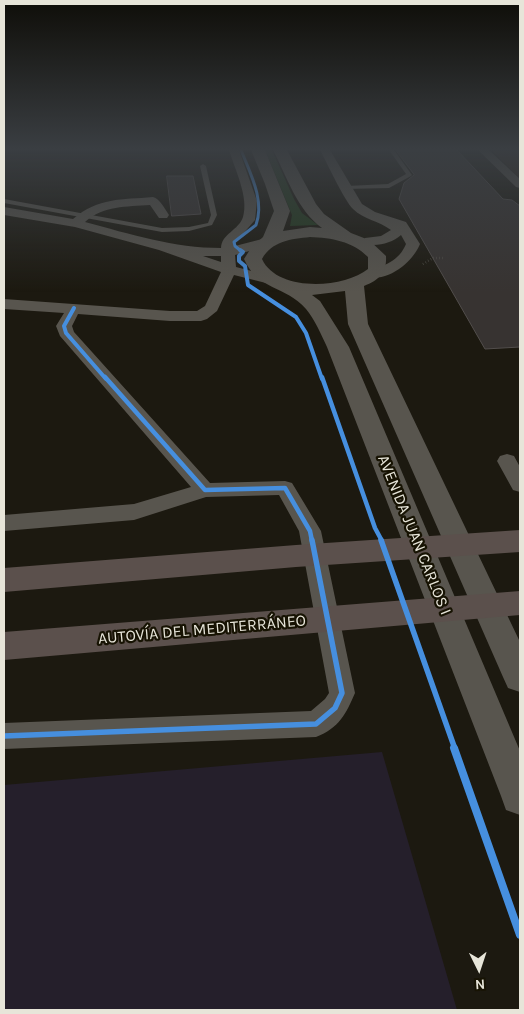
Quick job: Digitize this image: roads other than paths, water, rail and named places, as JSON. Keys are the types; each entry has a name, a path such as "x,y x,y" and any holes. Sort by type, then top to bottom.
{"highway":[{"path":"4,580 296,556 520,541"},
{"name":"AUTOVÍA DEL MEDITERRÁNEO","path":"4,646 520,603"}],"street":[{"path":"4,304 170,316 201,316 212,308 229,270 227,261 229,252 228,242 249,220 250,197"},
{"path":"269,240 282,211 277,197"},
{"path":"304,197 318,217 345,236 368,245 377,256 377,268 373,274"},
{"path":"4,211 81,219 229,270 282,283 326,289 354,284 373,274 393,267 410,254 413,244 401,225 371,215 357,206 352,197"},
{"path":"81,219 91,210 110,204 153,201 163,214"},
{"path":"370,241 380,240 395,234 398,229 386,220"},
{"path":"164,247 201,252 229,252 292,233 310,232 345,236"},
{"name":"AVENIDA JUAN CARLOS I","path":"269,240 257,250 253,259 259,271 282,283 313,305 338,347 520,796"},
{"path":"354,284 358,324 520,677"},
{"path":"74,308 64,326 66,333 206,490"},
{"path":"506,461 520,485"},
{"path":"4,523 134,512 206,490 285,488 310,531 342,693 335,708 316,724 4,736"}],"lane":[{"path":"4,201 81,219 162,230 189,229 210,224 214,215 210,197"}]}
